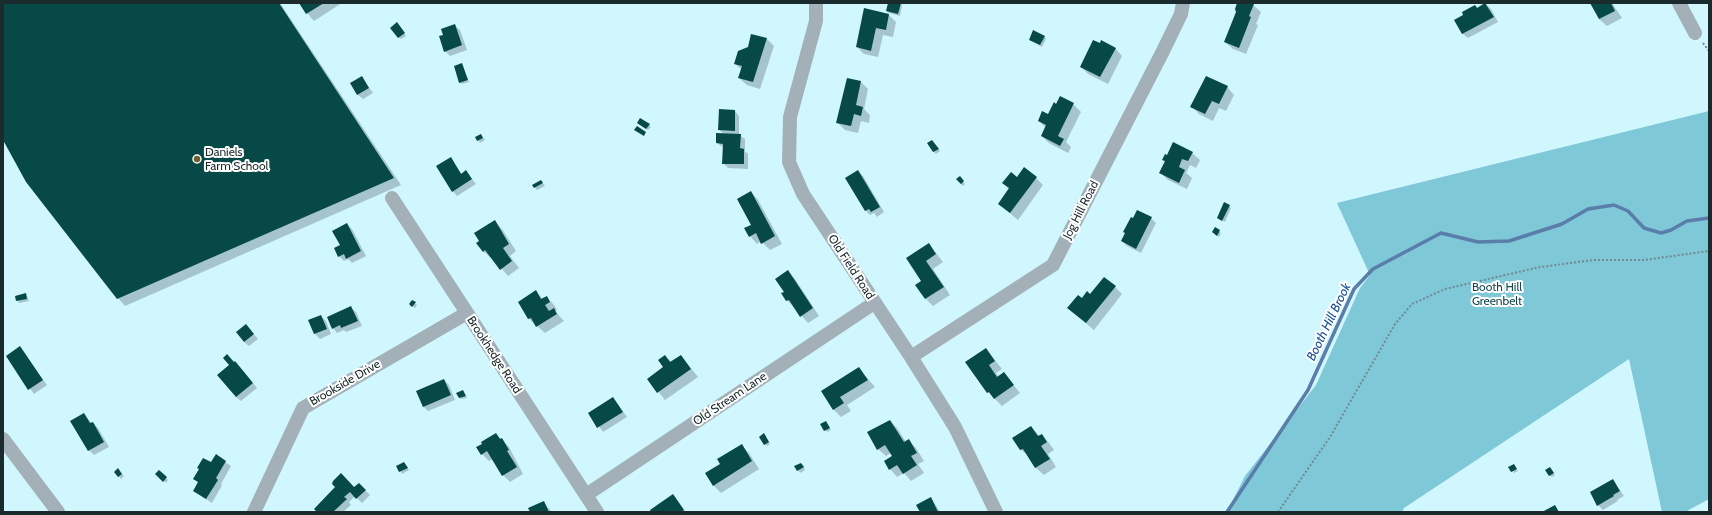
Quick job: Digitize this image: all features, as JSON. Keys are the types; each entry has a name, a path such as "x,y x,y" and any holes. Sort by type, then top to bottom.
{"street":[{"name":"Old Field Road","path":"816,3 816,20 790,117 789,162 803,194 911,357 955,427 996,512"},
{"name":"Jog Hill Road","path":"911,357 1053,265 1163,51 1181,14 1183,3"},
{"path":"1678,3 1695,33"},
{"name":"Brookhedge Road","path":"392,198 597,512"},
{"name":"Old Stream Lane","path":"586,495 874,303"},
{"name":"Brookside Drive","path":"254,512 303,408 467,313"},
{"path":"3,439 58,512"}],"path":[{"path":"1278,512 1330,437 1395,324 1412,304 1444,289 1540,267 1594,260 1644,260 1709,251"}],"green space":[{"name":"Booth Hill Greenbelt","path":"1709,111 1709,499 1685,512 1662,512 1629,359 1404,508 1402,512 1227,512 1245,476 1316,385 1360,288 1370,275 1337,203"}],"building":[{"name":"Daniels Farm School","path":"3,3 279,3 394,178 117,299 26,182 3,140"},
{"path":"299,3 324,3 306,14"},
{"path":"888,3 901,3 898,14 886,11"},
{"path":"1237,3 1254,4 1249,16 1251,17 1239,48 1224,42 1236,12 1235,9"},
{"path":"1485,3 1494,17 1462,34 1454,20 1463,15 1462,12 1475,5 1477,8"},
{"path":"1590,3 1611,3 1615,11 1599,19"},
{"path":"864,8 889,14 886,30 876,28 871,51 856,47"},
{"path":"397,22 405,33 398,38 390,28"},
{"path":"455,24 462,45 444,52 439,36 443,35 441,29"},
{"path":"1033,30 1045,36 1040,45 1029,40"},
{"path":"751,34 767,38 753,82 738,78 742,66 734,64 738,51 748,47"},
{"path":"1093,40 1100,43 1101,40 1116,48 1100,77 1080,67"},
{"path":"462,63 468,80 459,83 454,66"},
{"path":"362,76 369,88 357,95 350,83"},
{"path":"1206,76 1228,86 1219,104 1212,101 1205,114 1190,107"},
{"path":"847,78 861,81 856,105 863,107 861,116 854,114 851,126 836,123"},
{"path":"1060,96 1074,103 1058,136 1064,139 1060,146 1041,136 1046,125 1038,121 1042,111 1048,114 1054,102 1056,104"},
{"path":"719,109 735,110 735,131 718,130"},
{"path":"640,118 650,124 646,129 637,123"},
{"path":"637,126 646,132 644,136 634,130"},
{"path":"716,133 741,134 740,148 744,149 744,164 722,164 723,144 716,143"},
{"path":"481,134 483,138 477,141 475,137"},
{"path":"932,140 939,149 933,152 927,143"},
{"path":"1173,142 1193,152 1188,161 1182,159 1179,167 1185,170 1179,183 1159,173 1165,161 1162,160 1165,154 1167,155"},
{"path":"451,157 461,174 466,170 472,179 452,192 436,166"},
{"path":"1024,167 1037,177 1010,213 998,204 1009,188 1002,183 1011,172 1017,177"},
{"path":"858,170 880,207 871,212 869,209 865,211 845,178"},
{"path":"960,176 964,181 961,184 956,179"},
{"path":"541,180 543,183 534,188 532,185"},
{"path":"751,191 775,236 761,244 756,233 749,237 744,228 751,225 737,199"},
{"path":"1224,202 1230,205 1222,221 1217,218"},
{"path":"1137,210 1152,217 1136,249 1121,241 1125,233 1123,232 1131,217 1133,218"},
{"path":"495,220 509,244 503,248 512,261 500,270 485,250 483,252 476,243 479,241 474,233"},
{"path":"347,223 361,251 346,259 344,254 338,257 334,248 340,245 332,231"},
{"path":"1215,227 1220,230 1217,236 1212,232"},
{"path":"929,243 936,254 926,261 944,287 925,299 915,285 921,281 906,258"},
{"path":"788,270 813,308 800,317 789,300 786,301 781,293 784,292 775,279"},
{"path":"1104,277 1116,286 1086,323 1067,308 1078,295 1082,298 1087,291 1090,294"},
{"path":"536,290 541,299 547,296 550,302 545,305 549,311 554,308 557,314 536,327 531,318 528,319 518,302"},
{"path":"26,293 27,299 16,301 15,296"},
{"path":"412,300 416,302 412,307 409,304"},
{"path":"351,306 358,321 341,328 340,325 332,329 327,317"},
{"path":"321,315 327,329 314,334 308,320"},
{"path":"246,324 254,334 244,342 236,332"},
{"path":"20,346 43,380 28,390 6,356"},
{"path":"986,348 995,361 989,365 997,377 1004,372 1014,385 994,399 989,392 987,393 965,362"},
{"path":"227,354 234,362 235,361 253,383 236,397 217,375 229,365 223,358"},
{"path":"665,355 670,362 681,355 691,369 657,393 647,379 663,367 658,360"},
{"path":"859,367 868,380 840,397 844,403 833,410 821,391"},
{"path":"444,379 451,395 423,407 416,391"},
{"path":"463,390 466,396 459,398 456,393"},
{"path":"613,397 623,412 597,428 588,413"},
{"path":"84,413 90,423 93,422 104,442 88,451 70,421"},
{"path":"890,420 904,442 909,439 917,453 911,456 917,465 903,474 897,465 889,470 884,461 892,456 885,445 877,450 867,432"},
{"path":"826,421 830,428 824,431 820,424"},
{"path":"1031,426 1038,436 1042,434 1047,442 1041,446 1050,459 1035,468 1023,449 1020,450 1012,438"},
{"path":"496,433 500,439 502,438 509,450 507,451 517,467 502,476 487,451 481,455 476,447 482,444 481,442"},
{"path":"764,433 769,442 764,445 759,437"},
{"path":"742,444 752,461 713,486 705,473 720,464 717,459"},
{"path":"216,454 226,461 216,478 218,480 206,499 193,491 198,482 193,479 203,458 211,462"},
{"path":"404,462 408,468 399,472 396,466"},
{"path":"801,463 804,467 797,471 794,466"},
{"path":"1514,464 1517,469 1511,472 1508,467"},
{"path":"1550,467 1554,473 1549,476 1545,470"},
{"path":"118,468 122,474 118,477 114,472"},
{"path":"159,470 167,477 163,482 155,474"},
{"path":"341,473 354,487 359,483 366,490 356,499 350,492 344,497 347,499 333,512 317,512 314,509 335,487 332,484 333,481"},
{"path":"1613,479 1620,491 1597,506 1590,492"},
{"path":"673,494 684,510 681,512 651,512 650,510"},
{"path":"931,497 938,512 920,512 916,505"},
{"path":"544,501 549,512 530,512 528,508"},
{"path":"1555,505 1559,512 1542,512"}],"waterway":[{"name":"Booth Hill Brook","path":"1227,512 1308,390 1354,289 1373,269 1441,233 1478,242 1509,241 1562,224 1588,209 1614,205 1628,211 1644,228 1661,233 1671,230 1687,221 1709,218"}],"place":[{"name":"Daniels Farm School","path":"197,159"}]}
